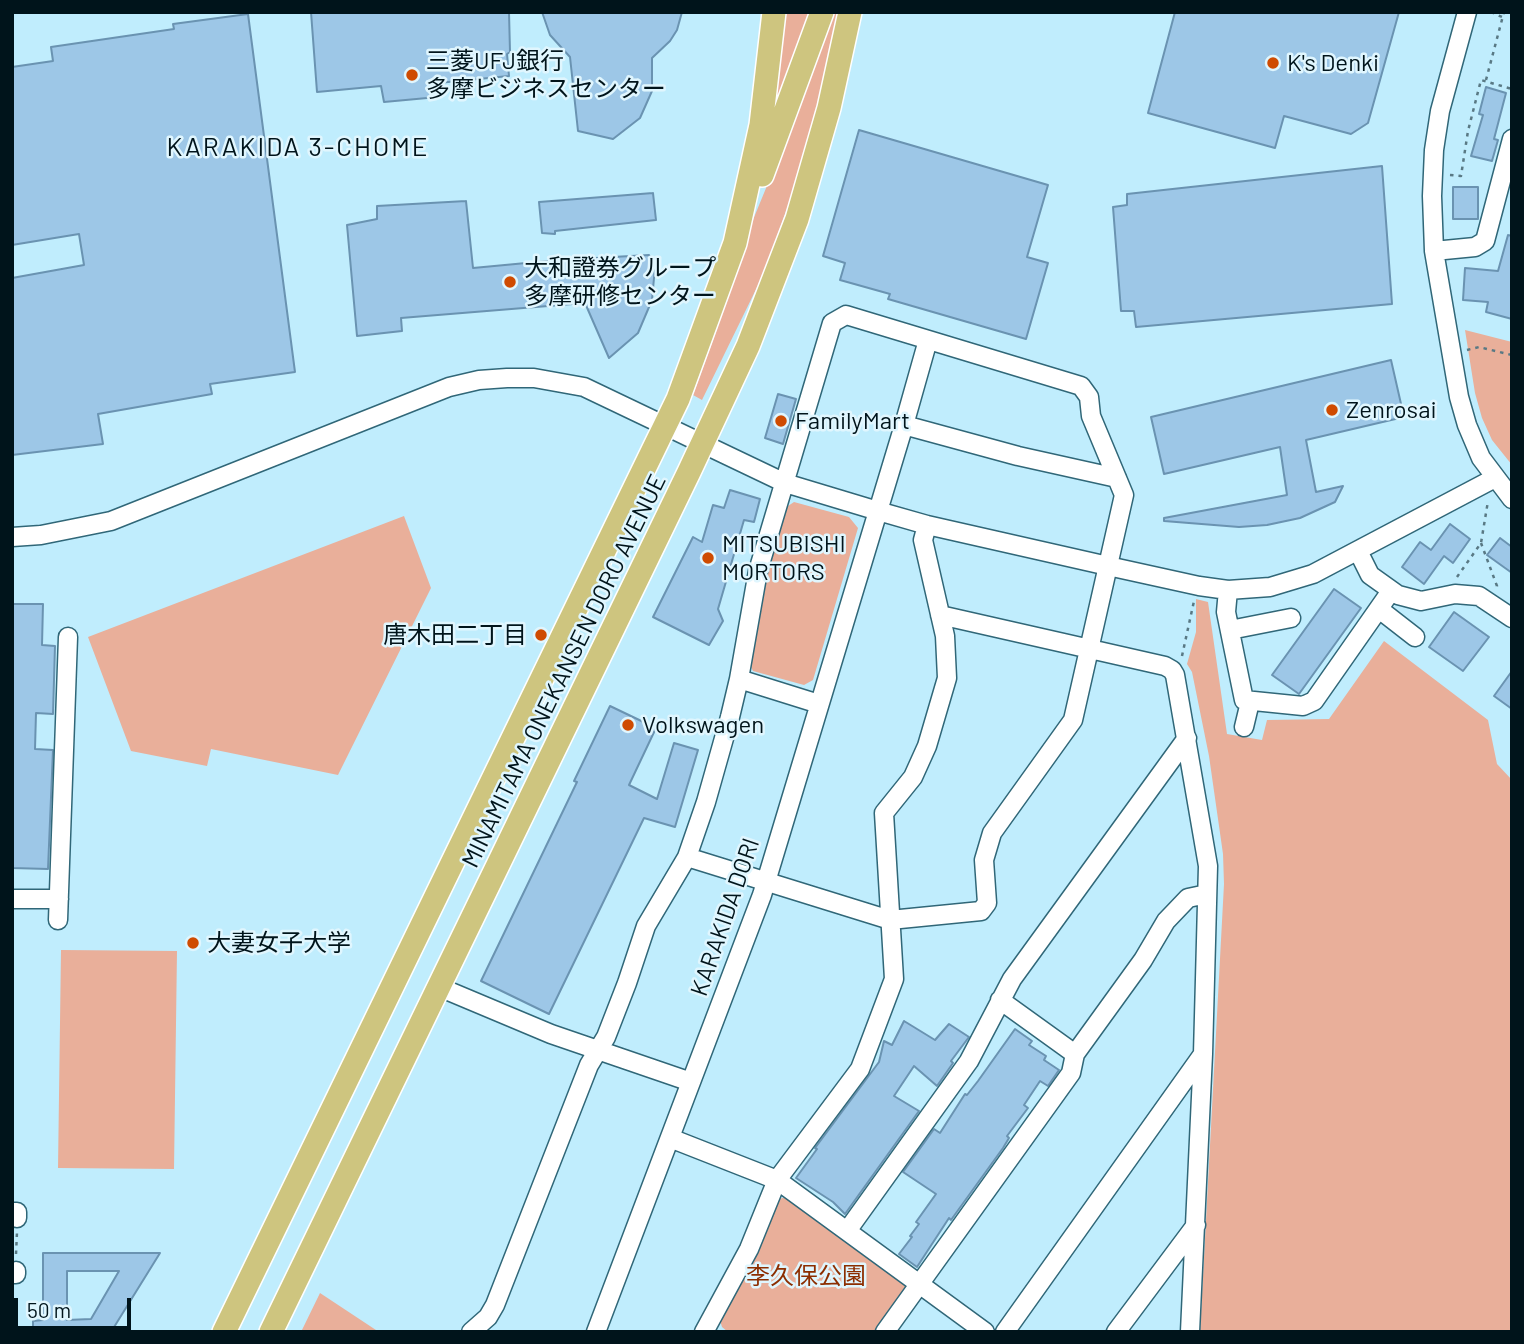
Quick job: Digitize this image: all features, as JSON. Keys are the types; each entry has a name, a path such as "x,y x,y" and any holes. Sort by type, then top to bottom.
{"main road":[{"name":"MINAMITAMA ONEKANSEN DORO AVENUE","path":"224,1332 666,425 699,347 735,243 761,125 774,12"},
{"path":"735,243 789,107 822,12"},
{"name":"MINAMITAMA ONEKANSEN DORO AVENUE","path":"271,1332 748,346 797,219 829,108 850,12"}],"street":[{"path":"1467,12 1440,111 1434,150 1434,251 1459,397 1475,445 1495,478 1512,499"},
{"path":"1434,251 1475,247 1485,241 1512,139"},
{"path":"480,1330 495,1305 589,1065 606,1037 646,926 687,857 706,802 739,678 758,571 832,323 836,318 846,315 1081,386 1089,397 1091,416 1124,495 1073,720 992,833 984,860 987,903 981,911 890,919 687,857"},
{"name":"KARAKIDA DORI","path":"596,1332 766,880 928,340"},
{"path":"12,537 54,533 111,520 449,387 479,380 534,378 584,387 785,483 927,525 1199,586 1228,590 1281,585 1313,574 1495,478"},
{"path":"904,425 1018,456 1117,478"},
{"path":"708,1330 749,1249 777,1180 860,1069 894,979 884,813 913,777 927,746 947,678 945,636 923,540 927,525"},
{"path":"1358,551 1370,575 1391,591 1421,601 1455,594 1479,596 1512,618"},
{"path":"1228,590 1226,611 1244,700 1309,705 1391,591"},
{"path":"1378,609 1415,637"},
{"path":"940,615 1172,670 1175,675 1208,866 1203,1054 1190,1332"},
{"path":"1230,631 1290,618"},
{"path":"58,920 68,636"},
{"path":"739,678 820,704"},
{"path":"1244,727 1250,702"},
{"path":"847,1231 969,1061 1012,979 1187,738"},
{"path":"885,1332 1071,1073 1075,1054 1143,960 1166,921 1188,898 1207,894"},
{"path":"12,899 59,899"},
{"path":"439,987 526,1024 691,1082"},
{"path":"1000,1000 1075,1054"},
{"path":"1005,1332 1203,1054"},
{"path":"670,1138 777,1180 985,1332"},
{"path":"1116,1332 1196,1225"}],"path":[{"path":"1485,81 1503,15 1490,12"},
{"path":"1448,175 1461,176 1468,131 1481,80 1512,89"},
{"path":"1465,350 1479,347 1512,355"},
{"path":"1451,585 1481,543 1488,498"},
{"path":"1481,543 1497,586 1492,592"},
{"path":"1172,670 1181,660 1195,596"},
{"path":"14,1273 15,1215"}],"green space":[{"path":"784,12 812,12 775,110 783,31"},
{"path":"831,12 838,12 815,118 793,192 763,275 702,400 693,395 717,329 741,249 794,120"},
{"path":"1465,330 1512,342 1512,465 1492,440 1482,418 1475,393"},
{"path":"794,502 849,517 858,528 813,680 804,685 753,671 748,661 763,584 785,508"},
{"path":"404,516 431,588 338,775 211,749 207,766 131,751 88,637"},
{"path":"1196,599 1208,602 1227,734 1262,740 1267,720 1329,719 1384,641 1488,720 1497,764 1512,780 1512,1332 1200,1332 1224,884 1223,854 1209,756 1192,672 1187,664 1196,632"},
{"path":"61,950 177,951 174,1169 58,1168"},
{"name":"李久保公園","path":"789,1196 908,1283 874,1332 728,1332 722,1327 719,1317 776,1200"},
{"path":"320,1293 379,1332 301,1332"}],"building":[{"path":"311,12 509,12 509,76 438,83 438,97 384,102 381,86 317,92"},
{"path":"542,12 682,12 677,30 670,41 652,58 652,91 640,118 613,139 578,131 570,57 550,35"},
{"name":"K's Denki","path":"1175,12 1399,12 1368,123 1351,134 1284,116 1275,148 1148,113"},
{"path":"248,14 295,372 210,384 212,394 98,414 103,444 12,455 12,278 84,265 79,234 12,245 12,67 53,61 51,47 174,29 173,24"},
{"path":"1486,87 1506,93 1494,139 1498,140 1492,161 1471,156 1483,115 1479,114"},
{"path":"859,130 1048,185 1027,257 1048,263 1026,339 888,299 890,294 840,280 845,263 823,256"},
{"path":"1382,166 1392,304 1136,327 1134,311 1121,311 1113,207 1127,205 1127,194"},
{"path":"1453,187 1478,187 1478,219 1453,219"},
{"path":"653,193 656,220 555,231 555,234 542,233 539,202"},
{"name":"大和證券グループ 多摩研修センター","path":"466,201 473,268 649,255 655,267 652,300 638,333 609,358 585,303 401,318 402,331 357,336 347,225 377,219 377,206"},
{"path":"1508,235 1512,236 1512,319 1486,312 1488,302 1463,300 1465,268 1498,271"},
{"path":"1391,360 1404,417 1306,440 1316,492 1343,486 1335,502 1300,518 1267,525 1239,527 1164,521 1164,518 1287,495 1280,447 1164,474 1151,417"},
{"path":"778,394 796,399 783,444 765,438"},
{"path":"730,490 760,499 754,522 744,520 718,609 723,621 709,645 653,617 693,537 702,542 713,505 724,508"},
{"path":"1450,524 1470,539 1453,563 1444,556 1424,584 1402,567 1420,542 1431,550"},
{"path":"1500,538 1512,547 1512,573 1487,555"},
{"path":"1334,589 1361,608 1299,694 1272,675"},
{"path":"12,604 43,604 42,645 55,646 53,714 36,713 35,749 53,750 48,869 12,868"},
{"path":"1454,612 1489,637 1463,671 1429,647"},
{"path":"1512,671 1512,709 1494,696"},
{"path":"610,706 656,728 629,785 657,799 674,743 698,750 675,827 644,818 549,1014 481,981 577,782 574,781"},
{"path":"904,1021 935,1040 949,1024 969,1037 937,1086 914,1066 894,1096 919,1111 845,1214 833,1202 796,1178 879,1062 884,1041 892,1045"},
{"path":"1015,1029 1032,1041 1029,1045 1046,1056 1044,1060 1059,1070 1048,1086 1040,1081 1024,1105 1028,1108 1007,1136 1009,1138 1003,1148 951,1220 949,1218 917,1267 899,1254 919,1224 916,1222 936,1194 903,1172 934,1129 940,1133 965,1094 967,1095 978,1081"},
{"path":"43,1253 160,1253 111,1332 33,1332 33,1321 43,1320","holes":["67,1271 119,1271 91,1319 67,1320"]}],"place":[{"name":"K's Denki","path":"1273,63"},
{"name":"三菱UFJ銀行 多摩ビジネスセンター","path":"412,75"},
{"name":"大和證券グループ 多摩研修センター","path":"510,282"},
{"name":"Zenrosai","path":"1332,410"},
{"name":"FamilyMart","path":"781,421"},
{"name":"MITSUBISHI MORTORS","path":"708,558"},
{"name":"唐木田二丁目","path":"541,635"},
{"name":"Volkswagen","path":"628,725"},
{"name":"大妻女子大学","path":"193,943"}],"district":[{"name":"KARAKIDA 3-CHOME","path":"298,147"}]}
